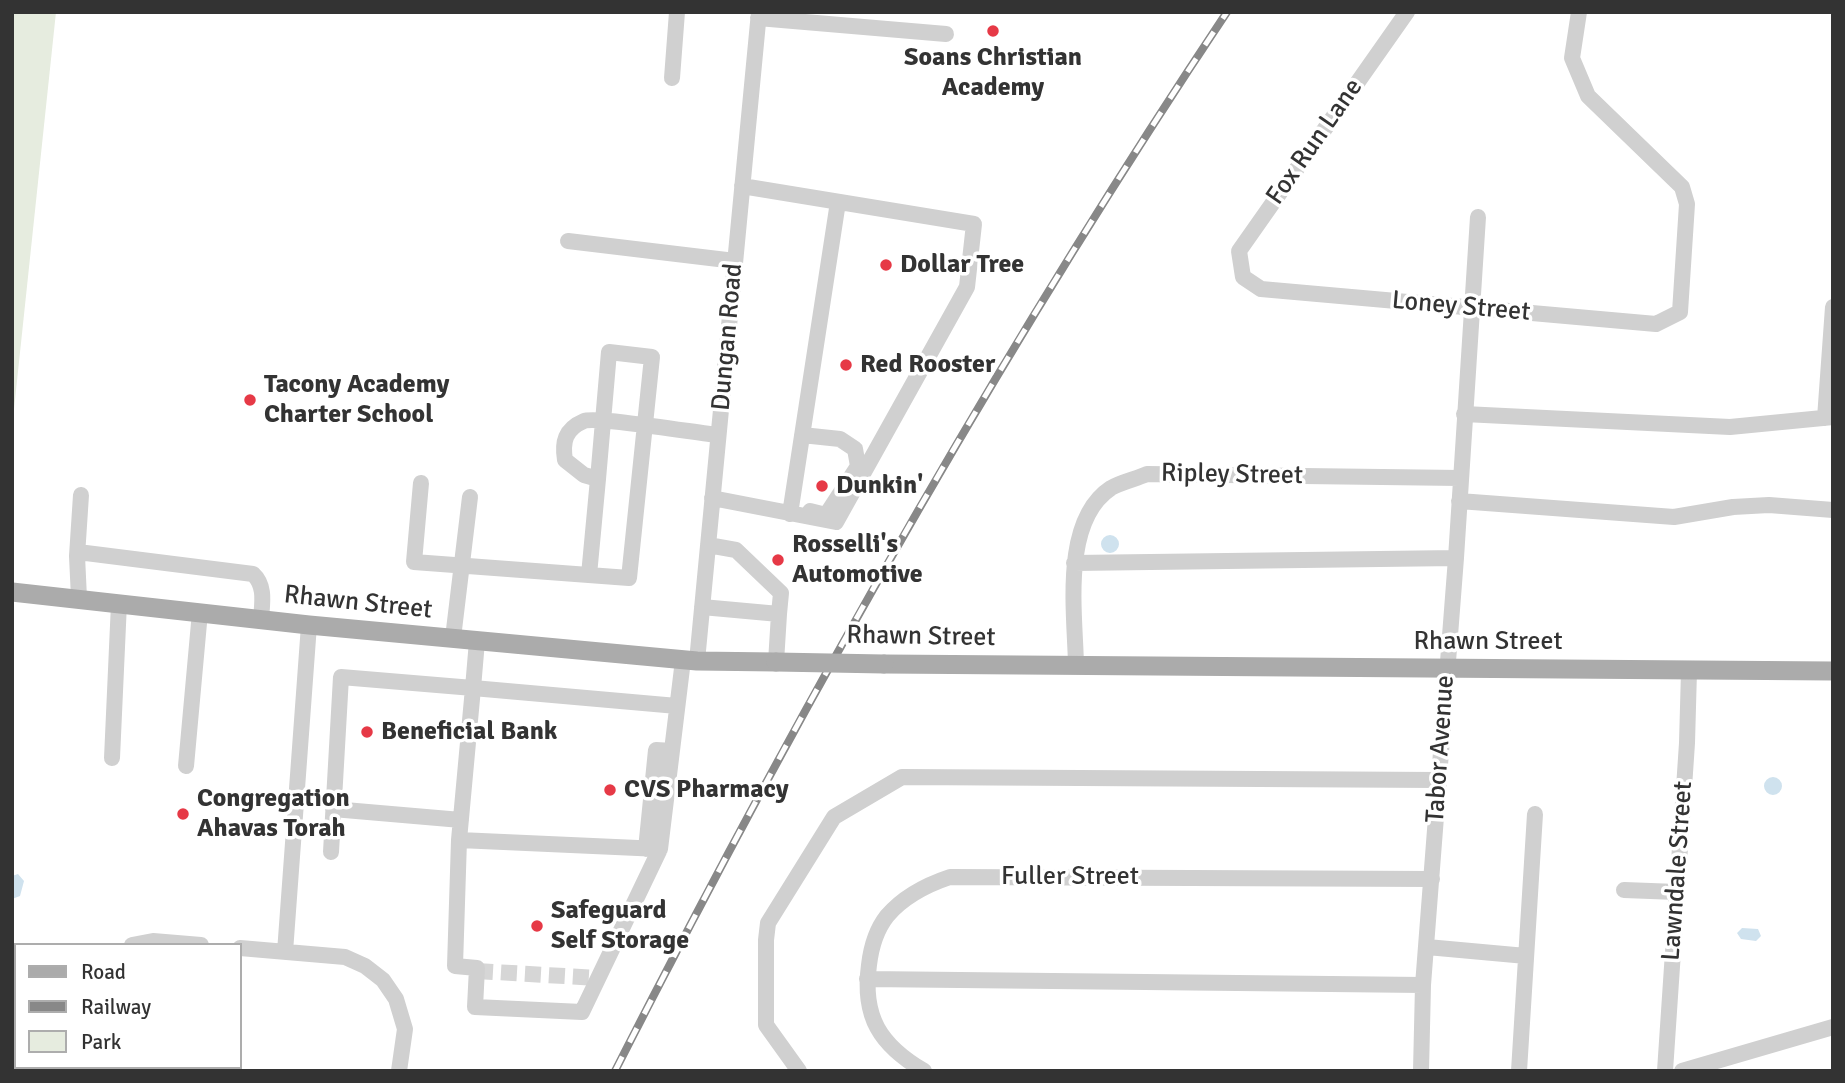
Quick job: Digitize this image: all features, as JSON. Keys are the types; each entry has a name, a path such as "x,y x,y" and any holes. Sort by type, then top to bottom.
{"main road":[{"name":"Rhawn Street","path":"12,593 79,598 309,625 589,649 690,661 1833,671"}],"street":[{"path":"672,78 677,12"},
{"name":"Fox Run Lane","path":"1243,277 1239,251 1407,12"},
{"name":"Loney Street","path":"1243,277 1261,289 1656,324 1680,312 1687,204 1682,187 1588,96 1572,58 1579,12"},
{"path":"759,15 946,34"},
{"name":"Dungan Road","path":"459,840 455,966 477,968 475,1007 582,1012 653,849 672,751 677,706 702,607 759,15"},
{"path":"743,186 974,224 967,286 836,523 791,510"},
{"path":"791,510 838,202"},
{"name":"Tabor Avenue","path":"1421,1071 1423,985 1456,558 1470,307 1478,217"},
{"path":"568,241 735,261"},
{"path":"1464,414 1730,427 1829,417 1833,307"},
{"path":"421,483 414,562 629,578 652,357 609,352 589,575"},
{"path":"598,479 584,475 565,460 563,445 569,430 586,420 718,435"},
{"path":"712,498 825,515 858,466 855,449 840,439 802,435"},
{"name":"Ripley Street","path":"1076,665 1076,544 1088,512 1111,488 1147,474 1460,478"},
{"path":"79,598 81,495"},
{"path":"453,638 470,497"},
{"path":"1459,501 1674,517 1733,507 1769,505 1833,510"},
{"path":"708,545 736,550 781,593 776,662"},
{"path":"78,552 253,574 258,579 262,594 261,619"},
{"path":"1074,564 1456,558"},
{"path":"113,758 119,603"},
{"path":"702,607 779,614"},
{"path":"186,766 200,612"},
{"path":"285,952 309,625"},
{"path":"477,641 459,840 653,849"},
{"name":"Lawndale Street","path":"1665,1071 1687,743 1689,671"},
{"path":"331,852 336,762 344,763 346,677 677,706"},
{"path":"799,1071 766,1026 768,923 834,817 902,777 1438,780"},
{"path":"333,809 461,820"},
{"path":"1519,1071 1535,814"},
{"name":"Fuller Street","path":"918,1067 896,1052 878,1030 867,1003 871,946 887,917 909,896 950,877 1432,879"},
{"path":"1624,890 1676,892"},
{"path":"142,943 177,943"},
{"path":"1427,947 1526,956"},
{"path":"242,948 345,957 365,966 383,980 396,999 405,1029 399,1071"},
{"path":"867,979 1423,985"},
{"path":"1682,1071 1833,1027"}],"green space":[{"path":"12,12 56,12 12,428"}],"water":[{"path":"1110,535 1116,538 1119,544 1116,550 1110,553 1104,550 1101,544 1104,538"},
{"path":"1773,777 1779,780 1782,786 1779,792 1773,795 1767,792 1764,786 1767,780"},
{"path":"18,874 24,881 20,896 12,899 12,876"},
{"path":"1742,928 1758,929 1761,936 1756,941 1741,939 1737,933"}],"tunnel":[{"path":"477,971 598,978"}],"railway":[{"path":"615,1071 757,800 905,532 1062,270 1227,12"}],"place":[{"name":"Soans Christian Academy","path":"993,31"},
{"name":"Dollar Tree","path":"886,265"},
{"name":"Red Rooster","path":"846,365"},
{"name":"Tacony Academy Charter School","path":"250,400"},
{"name":"Dunkin'","path":"822,486"},
{"name":"Rosselli's Automotive","path":"778,560"},
{"name":"Beneficial Bank","path":"367,732"},
{"name":"CVS Pharmacy","path":"610,790"},
{"name":"Congregation Ahavas Torah","path":"183,814"},
{"name":"Safeguard Self Storage","path":"537,926"}]}
